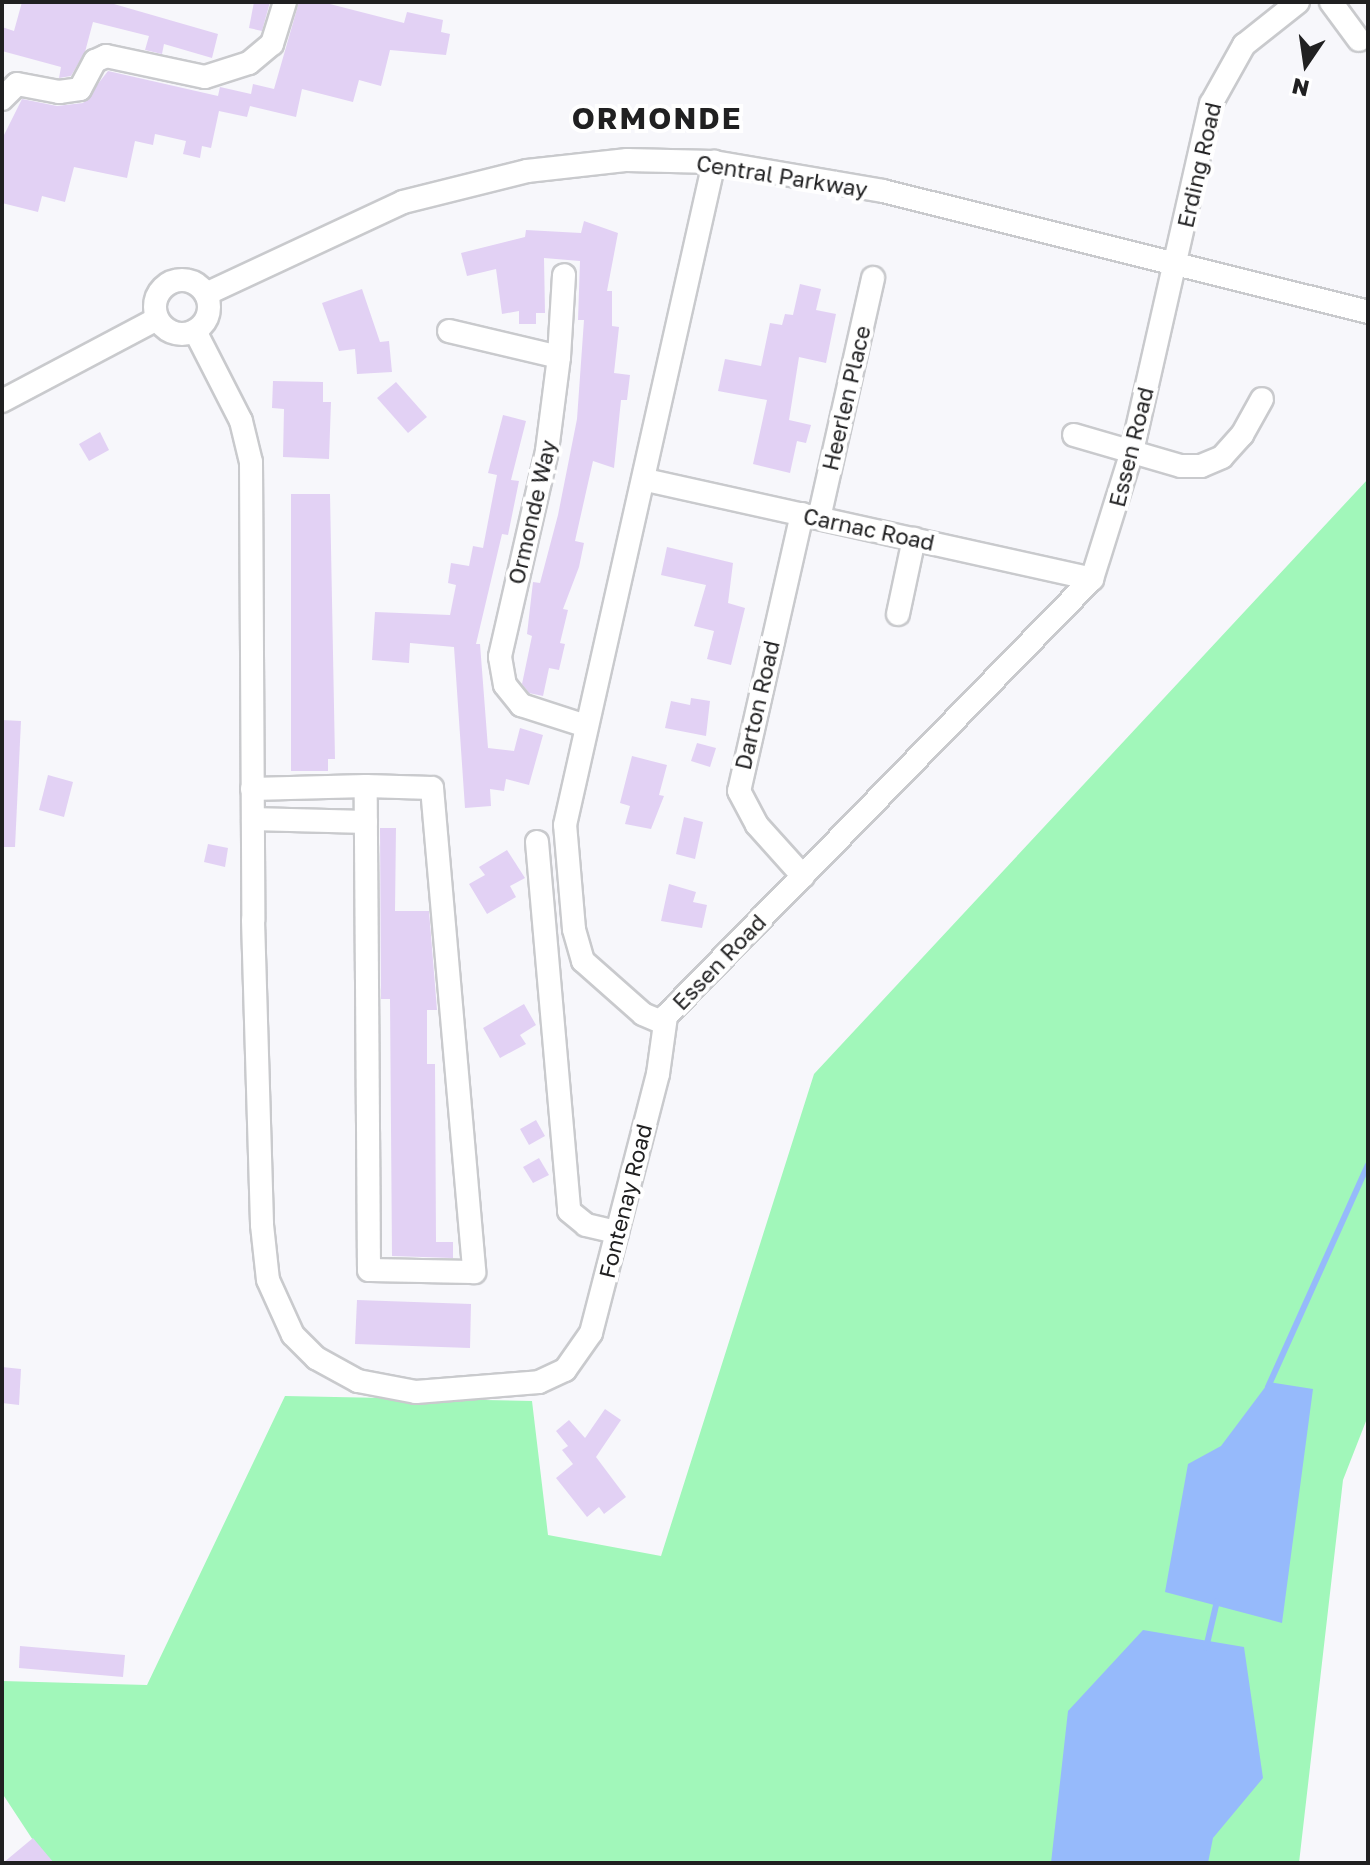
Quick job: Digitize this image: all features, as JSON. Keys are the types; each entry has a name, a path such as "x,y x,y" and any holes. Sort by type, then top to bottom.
{"street":[{"path":"2,99 21,83 59,92 80,89 95,61 106,56 205,77 249,63 272,44 285,2"},
{"name":"Erding Road","path":"1176,265 1211,104 1223,76 1244,45 1298,2"},
{"path":"1331,2 1359,40"},
{"name":"Central Parkway","path":"206,294 336,230 468,182 573,163 714,162 883,191 1368,312"},
{"name":"Essen Road","path":"714,162 646,480 565,825 577,940 590,970 643,1014 664,1023 1092,579 1132,451 1176,265"},
{"name":"Ormonde Way","path":"564,275 559,357 547,451 500,657 505,685 521,705 586,726"},
{"name":"Heerlen Place","path":"811,516 873,278"},
{"path":"183,280 206,294 209,311 195,331 178,334 157,319 156,300 165,285 183,280"},
{"path":"2,401 157,319"},
{"path":"195,331 241,421 251,462 253,819 366,822"},
{"path":"449,331 559,357"},
{"path":"1074,435 1181,466 1212,463 1242,435 1262,399"},
{"name":"Carnac Road","path":"646,480 1092,579"},
{"name":"Darton Road","path":"803,876 757,825 739,791 811,516"},
{"path":"898,614 914,539"},
{"path":"252,789 366,786 432,788 474,1272 369,1270 366,786"},
{"name":"Fontenay Road","path":"253,819 263,1261 293,1335 337,1373 385,1389 416,1392 539,1382 565,1370 591,1333 658,1074 664,1023"},
{"path":"537,842 569,1211 586,1225 617,1232"}],"green space":[{"path":"1368,479 1368,1416 1343,1480 1299,1863 48,1863 2,1793 2,1681 147,1685 285,1396 532,1401 548,1535 661,1556 814,1074"}],"water":[{"path":"1269,1382 1313,1389 1282,1623 1165,1592 1188,1464 1221,1446"},
{"path":"1143,1630 1244,1647 1263,1778 1213,1838 1208,1863 1051,1863 1068,1711"}],"building":[{"path":"22,2 107,2 218,34 212,58 164,44 162,54 145,50 149,36 93,22 85,52 71,76 59,78 61,67 2,51 2,27 14,31"},
{"path":"254,2 270,2 262,31 249,28"},
{"path":"299,2 322,2 404,23 407,12 443,20 441,32 450,34 446,55 390,50 381,86 359,80 353,102 302,89 296,117 250,106 247,117 219,111 211,148 202,146 200,158 183,154 186,141 155,134 153,145 135,141 127,178 74,167 65,202 42,196 38,212 2,203 2,139 22,99 57,106 83,103 108,71 218,96 220,87 251,94 253,84 274,89"},
{"path":"584,221 618,233 607,291 612,291 612,326 619,327 614,373 630,375 627,400 621,400 614,468 593,461 575,541 584,543 579,567 563,609 568,610 560,643 565,644 559,670 549,668 543,696 529,693 522,684 532,636 527,634 533,582 540,583 558,515 577,419 584,320 578,320 580,261 544,258 545,313 536,313 536,324 519,324 519,311 502,314 496,269 467,276 461,253 525,237 526,230 581,233"},
{"path":"800,284 821,289 816,310 836,314 826,363 799,357 789,420 811,425 806,443 797,441 790,473 753,464 767,400 718,391 725,359 761,366 770,323 782,325 785,314 793,315"},
{"path":"362,289 380,342 389,341 392,372 357,374 355,349 339,351 322,303"},
{"path":"273,381 323,382 323,402 331,402 329,459 283,457 284,409 272,408"},
{"path":"396,382 427,417 408,433 377,398"},
{"path":"503,415 526,421 511,480 519,481 508,535 502,534 476,644 480,644 488,748 514,751 520,728 543,735 529,785 506,779 504,791 490,789 491,806 465,808 454,647 410,643 409,663 372,660 375,612 450,615 456,585 448,583 451,563 469,566 473,546 483,548 497,475 488,473"},
{"path":"100,432 109,450 89,461 79,444"},
{"path":"291,494 330,494 335,759 328,759 328,771 291,771"},
{"path":"667,547 733,563 728,603 745,608 731,665 707,659 714,631 694,626 706,585 661,575"},
{"path":"691,698 710,701 706,736 665,728 671,701 690,705"},
{"path":"2,720 21,721 15,847 2,847"},
{"path":"697,743 716,748 710,767 691,761"},
{"path":"632,756 667,765 659,795 664,796 651,829 625,824 630,806 620,803"},
{"path":"48,775 73,782 64,817 39,810"},
{"path":"684,817 703,822 695,859 676,854"},
{"path":"380,828 396,828 395,911 429,911 437,1010 427,1010 427,1064 435,1064 436,1242 453,1242 453,1258 392,1256 390,999 381,999"},
{"path":"208,844 228,848 225,867 204,862"},
{"path":"507,850 525,878 510,886 516,897 487,914 469,884 485,875 479,867"},
{"path":"669,884 696,892 693,902 707,905 702,928 661,921"},
{"path":"524,1004 536,1025 520,1035 526,1044 500,1058 483,1028"},
{"path":"536,1120 545,1136 529,1145 520,1129"},
{"path":"539,1158 549,1175 533,1183 523,1167"},
{"path":"357,1300 471,1304 470,1348 355,1344"},
{"path":"2,1367 21,1369 19,1405 2,1403"},
{"path":"605,1409 621,1420 596,1457 626,1497 604,1514 599,1507 587,1517 556,1478 573,1464 562,1450 568,1446 556,1431 569,1420 585,1438"},
{"path":"20,1646 125,1655 123,1677 19,1668"},
{"path":"33,1838 54,1863 3,1863"}],"waterway":[{"path":"1268,1387 1368,1165"},
{"path":"1206,1648 1217,1601"}],"district":[{"name":"ORMONDE","path":"657,118"}]}
